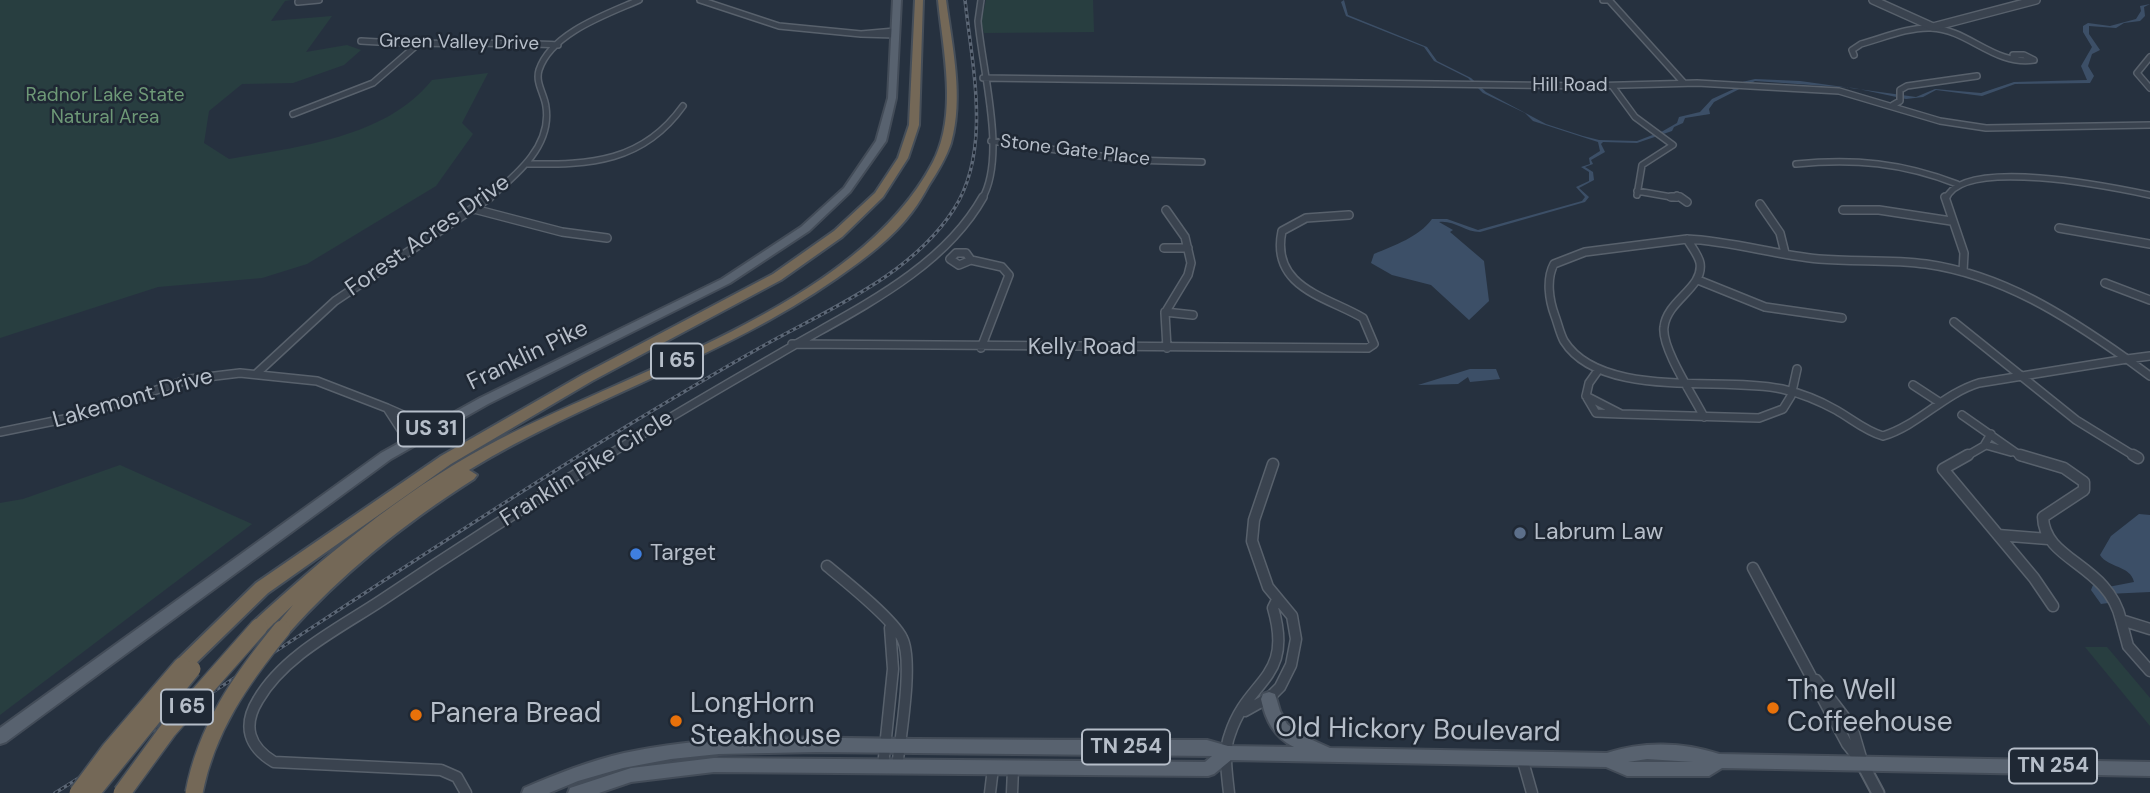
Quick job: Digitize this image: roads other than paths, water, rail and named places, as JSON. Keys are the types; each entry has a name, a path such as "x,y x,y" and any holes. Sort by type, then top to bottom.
{"highway":[{"name":"I 65","path":"91,793 187,668 324,546 446,460 587,378 777,276 838,234 879,195 903,158 914,125 919,0"},
{"name":"I 65","path":"122,793 168,730 259,627 342,553 437,484 514,438 747,327 809,291 873,244 913,203 936,168 951,122 942,0"},
{"path":"194,793 201,762 219,718 249,671 282,629 338,572 418,509 512,449 643,377"},
{"path":"78,793 110,750 187,668"}],"main road":[{"name":"Franklin Pike","path":"0,737 321,501 409,442 726,281 767,257 821,216 858,178 881,141 891,105 897,0"},
{"path":"1269,699 1272,719 1280,730 1328,755"},
{"name":"Old Hickory Boulevard","path":"530,793 590,769 638,755 681,749 891,746 1207,747 1228,753 1607,760 1628,769 1709,769 1719,761 2150,769"},
{"name":"Old Hickory Boulevard","path":"576,793 631,775 714,765 1209,769 1228,753"}],"street":[{"path":"298,2 319,0"},
{"name":"Forest Acres Drive","path":"256,374 327,306 474,209 526,164 540,142 547,120 539,70 558,45 589,24 639,0"},
{"path":"700,0 768,26 813,33 895,33"},
{"name":"Franklin Pike Circle","path":"466,793 457,777 440,769 274,762 253,748 248,731 250,714 260,695 286,668 397,590 526,505 907,274 957,234 988,189 993,170 978,21 981,0"},
{"path":"1603,0 1609,0 1683,82"},
{"path":"1873,0 1991,53 2016,59"},
{"path":"1854,55 1852,50 1861,44 1999,12 2036,0"},
{"name":"Green Valley Drive","path":"361,41 418,44 487,41 558,45"},
{"path":"293,114 373,83 418,44"},
{"path":"2150,57 2141,66 2138,77 2150,88"},
{"path":"2141,66 2150,69"},
{"path":"1893,105 1900,97 1900,90 1914,84 1977,76"},
{"name":"Hill Road","path":"983,78 1613,86 1683,82 1839,91 1940,121 1986,128 2150,125"},
{"path":"1613,86 1635,117 1673,145 1643,163 1637,193 1677,198 1677,195 1687,202"},
{"path":"526,164 586,163 633,152 664,132 683,106"},
{"name":"Stone Gate Place","path":"990,141 1130,160 1202,162"},
{"path":"1796,164 1846,158 1872,159 1923,170 1957,184"},
{"path":"1964,272 1964,253 1945,205 1945,194 1957,184 1982,177 2042,179 2093,184 2150,195"},
{"path":"1759,204 1780,233 1786,253"},
{"path":"474,209 562,232 607,238"},
{"path":"1166,210 1183,233 1188,248 1189,272 1166,312 1167,348"},
{"path":"1843,210 1879,210 1951,221"},
{"name":"Kelly Road","path":"792,345 981,348 1372,347 1374,344 1371,331 1363,318 1318,298 1297,285 1288,272 1280,244 1283,231 1301,219 1349,215"},
{"path":"2059,228 2150,244"},
{"path":"1687,239 1700,263 1698,281 1671,305 1663,323 1666,344 1704,417"},
{"path":"2150,356 2127,359 2019,375 1973,385 1939,402 1897,431 1882,435 1821,403 1791,392 1738,382 1633,379 1599,369 1574,354 1559,337 1550,293 1552,267 1562,259 1579,253 1687,239 1725,241 1827,260 1906,261 1964,272 2005,286 2047,305 2127,359 2150,376"},
{"path":"1164,248 1188,248"},
{"path":"971,260 1002,267 1009,275 981,348"},
{"path":"1698,281 1765,307 1822,313 1842,318"},
{"path":"2105,283 2150,300"},
{"path":"1166,312 1193,315"},
{"path":"1954,322 2084,426 2138,458"},
{"path":"1599,369 1589,383 1587,396 1590,407 1596,413 1704,417 1776,415 1786,407 1797,369"},
{"name":"Lakemont Drive","path":"0,432 78,416 188,380 224,374 256,374 332,385 366,396 425,433"},
{"path":"1913,386 1939,402"},
{"path":"387,408 409,442"},
{"path":"1962,415 2020,456"},
{"path":"1991,434 1986,445 1943,469 2053,606"},
{"path":"1986,445 2067,470 2085,485 2082,491 2043,518 2043,530 2048,539 2107,584 2114,594 2128,646 2150,671"},
{"path":"1245,711 1269,699 1288,672 1294,648 1292,620 1286,606 1277,600 1256,558 1252,535 1254,513 1273,464"},
{"path":"1998,535 2048,539"},
{"path":"827,566 863,596 890,628 893,669 890,767"},
{"path":"1753,568 1847,744 1862,763 1878,793"},
{"path":"1229,793 1228,753 1231,728 1272,673 1279,653 1280,628 1273,608 1277,600"},
{"path":"2121,620 2150,629"},
{"path":"1522,758 1532,793"},
{"path":"990,793 993,768"},
{"path":"1012,793 1013,768"}],"water":[{"path":"1344,0 1348,15 1427,47 1437,61 1471,78 1486,92 1546,124 1599,140 1637,141 1663,131 1677,123 1679,117 1700,112 1712,99 1736,88 1738,83 1755,79 1800,81 1847,88 1755,81 1714,102 1709,109 1710,114 1685,118 1683,123 1672,131 1637,143 1603,142 1601,144 1605,152 1591,160 1593,164 1585,167 1593,172 1594,180 1579,188 1589,197 1585,202 1480,232 1439,222 1453,230 1450,232 1484,261 1489,301 1469,320 1431,285 1392,275 1371,263 1374,254 1413,236 1432,219 1447,219 1478,230 1582,201 1585,197 1576,187 1589,181 1589,172 1581,167 1590,164 1589,158 1600,151 1598,142 1533,121 1525,113 1483,93 1468,78 1434,61 1424,47 1346,16 1341,2"},
{"path":"2150,4 2144,7 2145,16 2140,21 2124,23 2116,28 2089,26 2089,34 2100,50 2092,54 2088,66 2094,76 2090,83 2015,84 1982,96 1936,90 1923,97 1906,99 1860,89 1916,97 1935,89 1981,93 2014,82 2087,80 2081,66 2092,47 2083,32 2083,26 2088,23 2110,26 2136,19 2141,11 2140,6"},
{"path":"1470,369 1496,369 1500,379 1470,382 1468,377 1458,384 1418,385"},
{"path":"2139,514 2150,515 2150,592 2107,594 2108,603 2101,604 2091,590 2093,585 2103,588 2134,582 2128,572 2100,555 2111,536"}],"railway":[{"path":"55,793 555,471 717,372 872,286 917,252 937,232 954,209 966,186 973,161 976,134 975,79 965,0"}],"place":[{"name":"Labrum Law","path":"1520,533"},
{"name":"Target","path":"636,554"},
{"name":"The Well Coffeehouse","path":"1773,708"},
{"name":"Panera Bread","path":"416,715"},
{"name":"LongHorn Steakhouse","path":"676,721"}],"park label":[{"name":"Radnor Lake State Natural Area","path":"105,107"}]}
